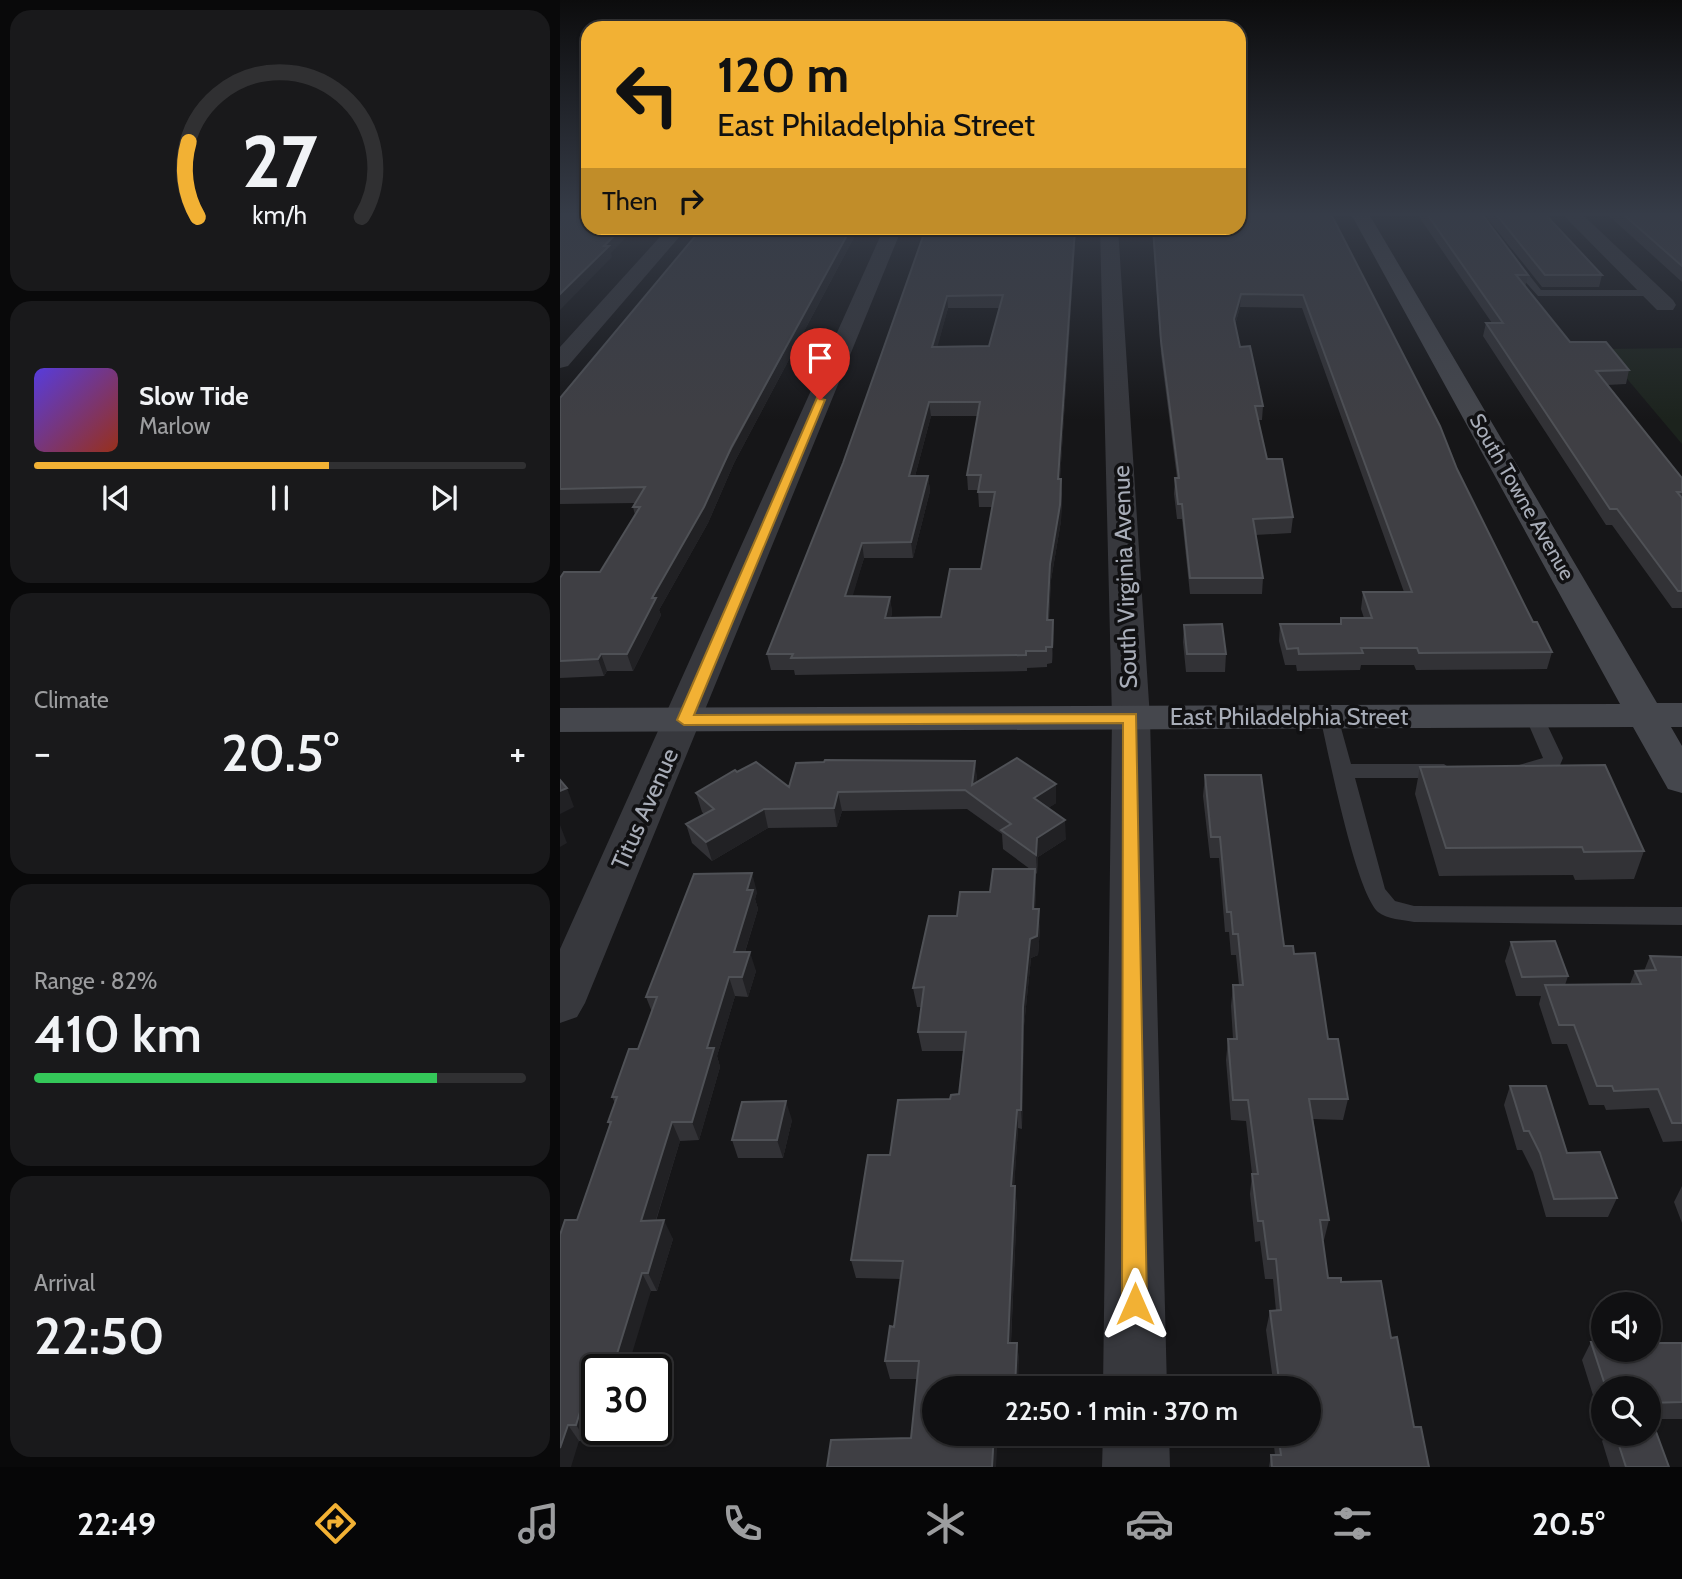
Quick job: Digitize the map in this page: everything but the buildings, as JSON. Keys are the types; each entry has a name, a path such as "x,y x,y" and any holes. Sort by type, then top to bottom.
{"street":[{"path":"560,360 629,282"},
{"name":"Titus Avenue","path":"560,1003 871,282"},
{"name":"South Virginia Avenue","path":"1111,282 1131,718 1135,1376"},
{"name":"South Towne Avenue","path":"1402,282 1664,715 1682,780"},
{"path":"1642,282 1659,299"},
{"name":"East Philadelphia Street","path":"560,720 1664,715"},
{"path":"1136,1446 1136,1467"}],"lane":[{"path":"1530,282 1538,293 1659,299"},
{"path":"1510,770 1538,770 1551,765 1553,758 1534,716"},
{"path":"1329,717 1375,892 1388,908 1414,914 1682,916"},
{"path":"1343,771 1469,771"}],"shaded area":[{"path":"1682,348 1682,444 1602,349"}],"route":[{"path":"820,400 684,720 1131,718 1135,1304"}]}
